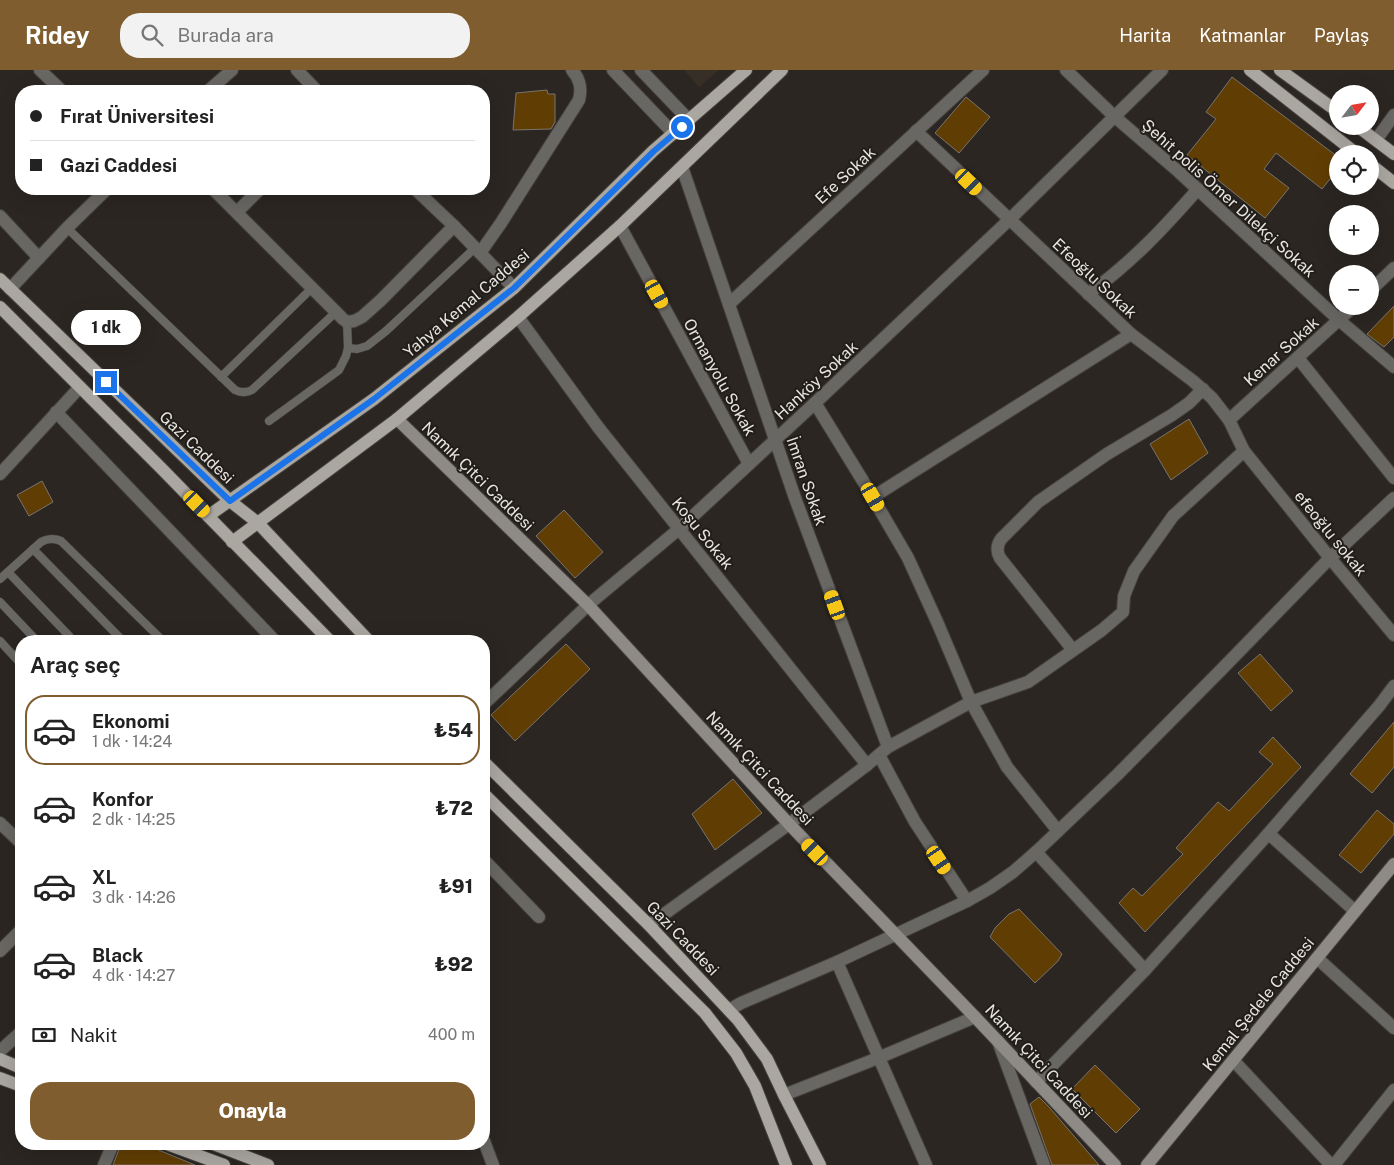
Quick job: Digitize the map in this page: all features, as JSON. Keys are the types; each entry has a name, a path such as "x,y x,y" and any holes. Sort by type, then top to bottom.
{"main road":[{"name":"Yahya Kemal Caddesi","path":"208,516 374,399 514,288 654,151 746,70"},
{"path":"232,542 397,419 518,317 620,226 782,70"},
{"path":"1250,70 1346,145"},
{"path":"1280,70 1329,105"},
{"path":"1369,135 1394,154"},
{"path":"1379,171 1394,183"},
{"name":"Gazi Caddesi","path":"0,279 230,501 258,523 363,635"},
{"path":"0,307 208,516 321,635"},
{"name":"Gazi Caddesi","path":"490,768 649,925 738,1020 767,1059 820,1165"},
{"path":"490,800 705,1014 736,1053 755,1086 786,1165"},
{"path":"0,1059 15,1065"},
{"path":"0,1078 15,1084"},
{"path":"183,1150 224,1165"},
{"path":"229,1150 268,1165"}],"street":[{"path":"40,70 56,85"},
{"path":"215,85 232,70"},
{"path":"297,70 311,85"},
{"path":"478,250 501,223 579,100 580,84 572,70"},
{"path":"613,70 674,134"},
{"path":"641,70 689,120"},
{"name":"Efe Sokak","path":"728,304 983,70"},
{"name":"Şehit polis Ömer Dilekçi Sokak","path":"1066,70 1115,117 1198,189 1339,320 1394,367"},
{"name":"Hanköy Sokak","path":"490,698 588,605 679,529 815,404 1009,220 1162,70"},
{"path":"1376,140 1394,115"},
{"name":"Efeoğlu Sokak","path":"916,132 1131,334 1203,389 1229,420 1244,451"},
{"name":"İmran Sokak","path":"682,166 728,304 884,751 915,822 967,901"},
{"path":"1088,294 1109,279 1143,249 1198,189"},
{"path":"10,289 101,195"},
{"path":"219,195 348,322 362,317 381,300 454,226"},
{"path":"236,212 254,195"},
{"path":"421,195 514,288"},
{"path":"0,216 39,258"},
{"name":"Ormanyolu Sokak","path":"620,226 750,464"},
{"path":"1379,282 1394,268"},
{"name":"Kenar Sokak","path":"1229,420 1344,315"},
{"name":"Koşu Sokak","path":"518,317 598,427 868,765"},
{"path":"873,497 1131,334"},
{"path":"1298,358 1394,478"},
{"path":"0,474 80,387"},
{"path":"1073,650 1000,558 997,549 998,543 1038,502 1107,454 1172,415 1189,403 1203,389"},
{"path":"815,404 873,497 908,558 971,702 1007,767 1058,831"},
{"path":"56,412 269,635"},
{"name":"Namık Çitci Caddesi","path":"397,419 588,605 789,824 975,1016 1115,1165"},
{"path":"649,925 789,824 884,751 971,702 1028,682 1102,630 1123,612 1124,596 1134,571 1173,516 1244,451"},
{"name":"efeoğlu sokak","path":"1244,451 1394,635"},
{"path":"729,1010 967,901 1013,872 1124,768 1330,558 1394,498"},
{"path":"1036,1082 1145,970 1269,834 1394,686"},
{"path":"0,823 15,838"},
{"path":"1269,834 1355,912"},
{"path":"1036,852 1145,970"},
{"name":"Kemal Şedele Caddesi","path":"1147,1165 1394,864"},
{"path":"490,866 539,917"},
{"path":"0,951 15,936"},
{"path":"1317,958 1394,1028"},
{"path":"837,962 926,1165"},
{"path":"784,1095 878,1058 975,1016"},
{"path":"0,1051 15,1037"},
{"path":"998,1041 1044,1165"},
{"path":"1233,1060 1332,1165 1392,1096"},
{"path":"104,1165 110,1150"},
{"path":"487,1150 493,1165"}],"lane":[{"path":"67,228 221,377 239,392 252,390 336,312"},
{"path":"348,348 357,349 367,346 478,250"},
{"path":"221,377 312,288"},
{"path":"269,421 339,370 348,348 348,322"},
{"path":"0,579 44,540 52,538 61,541 157,635"},
{"path":"33,548 117,635"},
{"path":"8,572 68,635"},
{"path":"0,602 31,635"},
{"path":"0,641 15,657"}],"shaded area":[{"path":"684,70 719,70 699,87"}],"building":[{"path":"1232,77 1329,150 1329,180 1322,189 1276,153 1264,169 1289,188 1265,218 1187,155 1216,119 1206,112"},
{"path":"547,90 548,94 555,94 555,122 551,129 513,130 516,93"},
{"path":"966,97 990,117 959,153 935,133"},
{"path":"1394,306 1394,337 1384,347 1367,334"},
{"path":"1189,419 1208,453 1171,480 1150,444"},
{"path":"42,481 53,502 29,516 17,495"},
{"path":"564,510 603,552 575,578 536,536"},
{"path":"566,644 590,669 515,741 491,715"},
{"path":"1260,654 1293,691 1271,711 1238,673"},
{"path":"1394,722 1394,767 1372,793 1350,774"},
{"path":"1273,737 1301,767 1145,932 1119,903 1133,888 1142,896 1183,854 1176,848 1218,802 1229,811 1273,764 1259,752"},
{"path":"733,779 762,813 715,850 692,814"},
{"path":"1377,810 1394,824 1394,834 1361,873 1339,855"},
{"path":"1019,909 1062,954 1058,961 1035,983 990,937 995,928 1009,914"},
{"path":"1095,1065 1140,1109 1116,1133 1072,1089"},
{"path":"1039,1097 1099,1165 1052,1165 1030,1104"},
{"path":"119,1150 159,1150 195,1165 113,1165"}],"route":[{"path":"106,382 230,501 374,399 514,288 654,151 682,127"}]}
